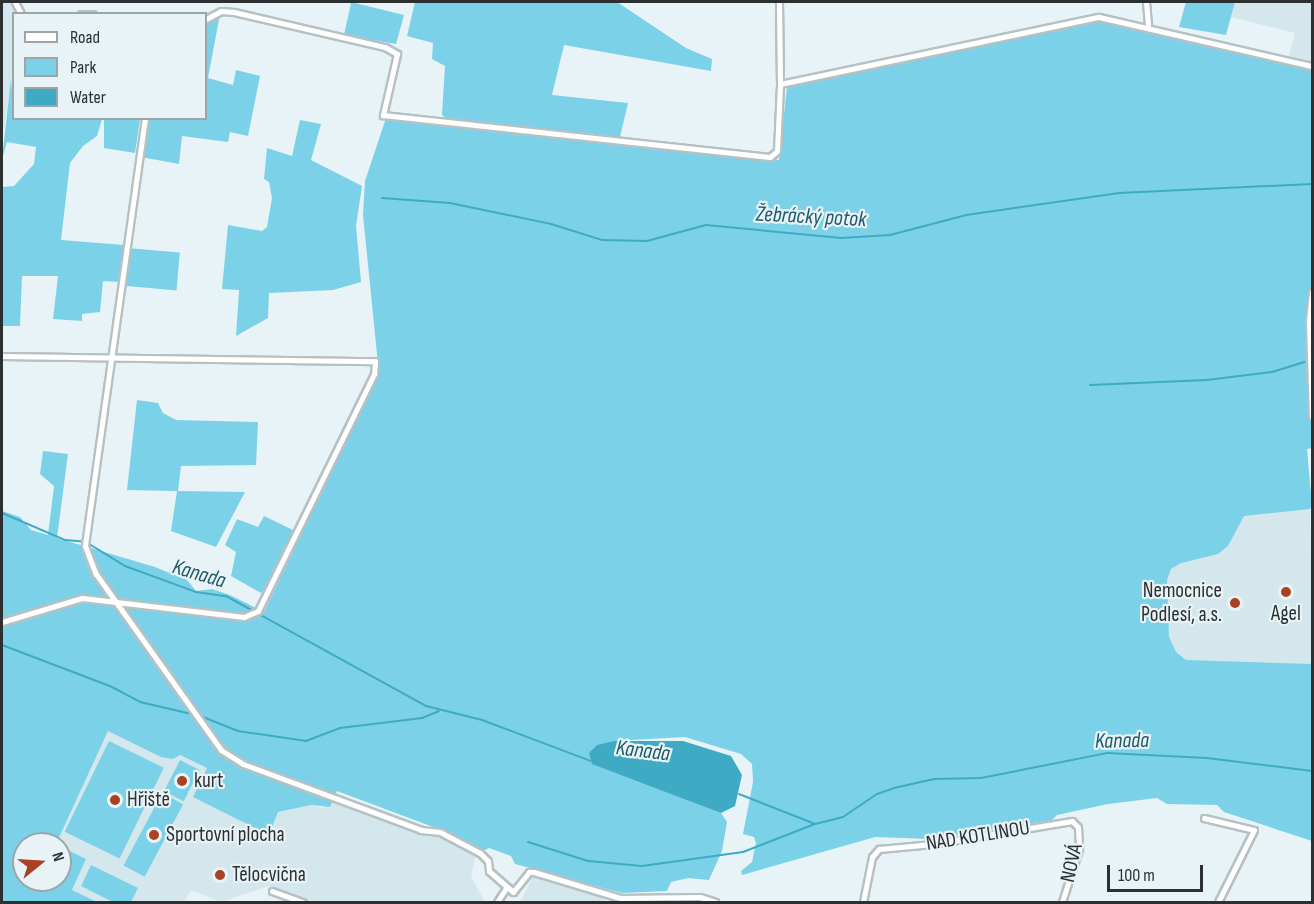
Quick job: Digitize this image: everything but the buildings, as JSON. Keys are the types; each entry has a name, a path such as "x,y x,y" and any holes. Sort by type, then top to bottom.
{"street":[{"path":"207,19 221,11 234,12 385,47 397,54 382,115 770,157 777,151 780,84 779,2"},
{"path":"1146,2 1148,25"},
{"path":"780,84 1100,17 1148,25 1312,66"},
{"path":"146,120 85,546 96,574 115,603 221,750 243,764 421,830 440,832 480,853 488,861 489,871 513,892 529,872 534,872 611,896 700,897 715,903"},
{"path":"1312,292 1309,323 1312,417"},
{"path":"2,356 375,361 374,374 258,611 244,617 70,600 2,622"},
{"path":"1204,818 1254,830 1218,903"},
{"name":"NAD KOTLINOU","path":"864,903 872,857 879,849 1077,822"},
{"name":"NOVÁ","path":"1062,903 1079,849 1077,822"},
{"path":"497,903 506,888"},
{"path":"272,891 303,903"},
{"path":"609,903 611,896"}],"shaded area":[{"path":"2,2 13,2 17,12 12,12 12,75 3,134"},
{"path":"1235,2 1312,2 1312,62 1289,56 1295,33 1231,17"},
{"name":"Nemocnice Podlesí, a.s.","path":"1310,509 1312,664 1152,667 1149,512"},
{"path":"108,730 161,757 180,755 207,768 269,835 278,812 311,805 322,808 334,797 429,836 440,835 476,854 471,876 485,902 314,902 269,886 221,902 191,890 184,902 97,902 72,890 86,859 72,852 72,832 59,832"},
{"path":"534,875 603,897 605,902 520,902"}],"green space":[{"path":"346,2 351,2 404,15 396,44 344,35 351,3"},
{"path":"415,2 617,2 686,48 712,59 711,71 564,45 552,95 628,103 620,137 446,118 442,115 445,66 432,59 433,43 407,36"},
{"path":"1186,2 1235,2 1226,35 1179,27"},
{"path":"220,14 208,78 233,85 236,70 260,76 248,136 230,132 228,142 182,136 179,164 141,157 149,120 207,120 207,21"},
{"path":"1099,21 1177,35 1312,69 1312,448 1307,449 1312,505 1310,509 1244,516 1228,546 1218,554 1181,563 1171,569 1167,580 1169,637 1176,652 1186,660 1312,664 1312,841 1224,812 1217,805 1167,804 1157,798 1108,804 1057,815 1052,820 931,839 875,837 742,875 741,871 752,862 756,843 754,837 743,834 753,782 752,764 741,754 685,737 614,741 647,784 721,813 727,822 722,851 709,880 688,878 671,882 667,891 622,893 515,864 511,856 489,848 483,851 441,830 337,791 330,807 311,805 278,812 269,835 193,797 207,768 180,755 173,759 161,757 108,731 62,832 12,832 12,892 72,892 72,890 97,902 2,902 2,511 20,517 31,530 48,535 54,486 40,474 43,451 68,454 57,538 155,567 187,580 196,591 212,589 264,612 379,374 363,215 365,181 386,118 779,160 787,87"},
{"path":"11,78 12,120 102,120 97,136 83,146 70,163 61,240 124,245 119,282 103,281 100,312 82,314 82,321 53,319 58,276 22,276 20,326 2,326 2,187 14,186 34,164 36,147 7,142 2,159"},
{"path":"104,120 140,120 135,153 104,148"},
{"path":"300,120 321,124 311,160 362,186 356,226 361,282 333,290 269,293 268,318 236,336 239,290 222,289 228,225 262,231 267,227 272,198 269,182 264,179 267,148 292,156"},
{"path":"128,248 180,253 176,290 125,286"},
{"path":"137,400 158,403 163,413 176,420 258,422 256,465 181,466 178,491 245,492 216,547 171,531 177,491 127,490"},
{"path":"264,516 293,530 266,589 261,593 231,576 236,552 225,545 237,519 258,527"},
{"name":"Hřiště","path":"109,741 164,768 120,859 72,835 72,832 65,832"},
{"name":"kurt","path":"180,760 200,770 184,801 164,791"},
{"name":"Sportovní plocha","path":"162,793 183,804 145,877 124,865"},
{"path":"72,852 86,859 72,890"},
{"name":"Hřiště","path":"91,865 138,888 131,902 113,902 81,886"}],"water":[{"path":"614,741 683,741 731,756 742,775 735,806 721,813 592,764 589,753 597,745"}],"waterway":[{"name":"Žebrácký potok","path":"382,198 450,203 551,224 602,240 647,241 706,225 841,238 890,235 966,215 1119,193 1312,184"},
{"path":"1090,385 1207,380 1272,372 1305,362"},
{"name":"Kanada","path":"2,513 65,540 86,542 125,566 196,592 226,596 426,706 482,720 591,761"},
{"path":"2,645 110,686 140,702 192,714"},
{"path":"198,715 238,731 306,741 340,728 422,718 439,711"},
{"name":"Kanada","path":"739,794 815,824 843,817 877,794 894,788 934,779 981,778 1107,753 1207,758 1312,771"},
{"path":"528,842 588,861 642,866 743,852 815,824"}],"place":[{"name":"Agel","path":"1286,592"},
{"name":"Nemocnice Podlesí, a.s.","path":"1235,603"},
{"name":"kurt","path":"182,781"},
{"name":"Hřiště","path":"115,800"},
{"name":"Sportovní plocha","path":"154,835"},
{"name":"Tělocvična","path":"220,875"}]}
